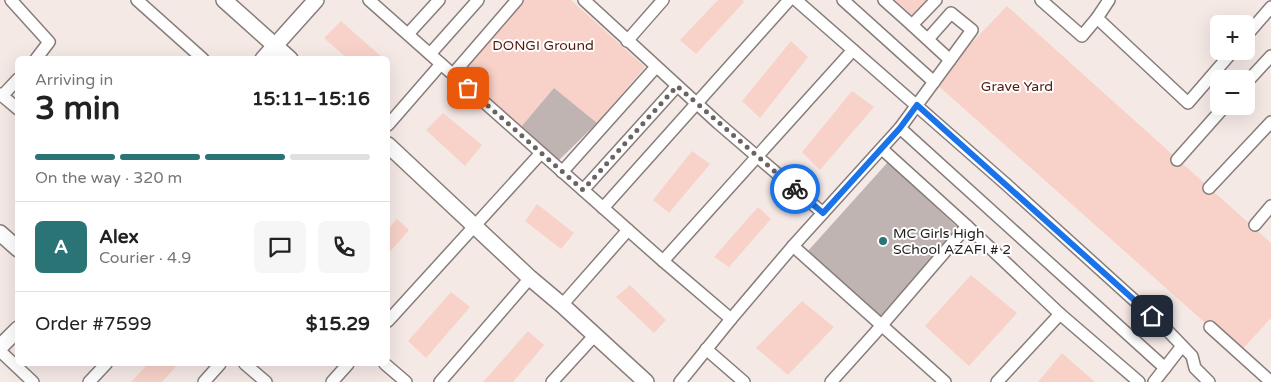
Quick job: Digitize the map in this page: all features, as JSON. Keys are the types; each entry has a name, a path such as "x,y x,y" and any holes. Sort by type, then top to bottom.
{"street":[{"path":"11,0 49,42 38,56"},
{"path":"137,0 200,56"},
{"path":"224,0 287,56"},
{"path":"265,56 274,44 316,0"},
{"path":"369,0 662,261 731,318"},
{"path":"408,34 439,0"},
{"path":"430,54 478,0"},
{"path":"453,74 517,0"},
{"path":"584,0 696,104 823,213"},
{"path":"627,41 663,0"},
{"path":"603,208 789,0"},
{"path":"796,0 917,105 1159,322 1192,356 1195,368 1209,382"},
{"path":"843,0 934,82"},
{"path":"884,0 950,60"},
{"path":"912,26 936,0"},
{"path":"1041,0 1082,36 1110,0"},
{"path":"1255,26 1271,7"},
{"path":"680,382 731,318 900,128 972,30 951,13 928,39"},
{"path":"1097,18 1188,103 1225,60"},
{"path":"662,261 853,50"},
{"path":"1255,73 1271,56"},
{"path":"390,123 441,64"},
{"path":"562,172 656,66"},
{"path":"15,82 1,95 15,107"},
{"path":"583,190 677,86"},
{"path":"1177,160 1217,115"},
{"path":"1208,188 1271,122"},
{"path":"900,128 1165,368"},
{"path":"390,148 530,278 646,382"},
{"path":"882,149 1060,314 1139,382"},
{"path":"390,319 541,153"},
{"path":"1255,224 1271,206"},
{"path":"831,382 967,226"},
{"path":"562,305 628,230"},
{"path":"0,233 15,247"},
{"path":"794,246 945,382"},
{"path":"440,382 530,278"},
{"path":"997,382 1060,314"},
{"path":"1210,327 1271,382"},
{"path":"0,347 15,332"},
{"path":"552,382 595,335"},
{"path":"1154,382 1182,346"},
{"path":"706,349 744,382"},
{"path":"0,351 15,365"},
{"path":"16,366 33,382"},
{"path":"89,382 104,366"},
{"path":"204,382 218,366"},
{"path":"248,366 266,382"},
{"path":"332,382 346,366"},
{"path":"387,366 406,382"}],"green space":[{"name":"DONGI Ground","path":"521,0 571,0 645,67 597,123 554,88 521,127 460,70"},
{"path":"718,0 742,0 744,2 696,54 680,40"},
{"path":"895,0 928,0 918,20"},
{"name":"Grave Yard","path":"1007,6 1271,243 1271,318 1239,353 934,82"},
{"path":"341,21 381,56 345,56 324,38"},
{"path":"791,41 808,57 760,118 742,101"},
{"path":"852,91 874,107 820,170 802,152"},
{"path":"443,113 482,145 465,166 426,130"},
{"path":"692,151 710,164 669,213 653,200"},
{"path":"537,204 574,233 561,249 525,221"},
{"path":"758,207 771,219 729,267 714,257"},
{"path":"397,219 409,230 390,252 390,227"},
{"path":"971,275 1017,313 969,366 925,326"},
{"path":"630,285 666,320 654,333 616,297"},
{"path":"451,292 470,307 426,358 408,341"},
{"path":"802,301 834,327 788,375 756,348"},
{"path":"528,331 544,345 513,382 483,382"},
{"path":"1062,353 1095,382 1038,382"},
{"path":"146,366 176,366 162,382 131,382"}],"building":[{"path":"554,88 597,123 558,161 521,127"},
{"name":"MC Girls High SChool AZAFI # 2","path":"888,162 959,229 881,320 807,252"}],"way so far":[{"path":"468,88 583,190 677,86 795,189"}],"place":[{"name":"MC Girls High SChool AZAFI # 2","path":"883,241"}],"route":[{"path":"795,189 823,213 882,149 917,105 1152,316"}]}
